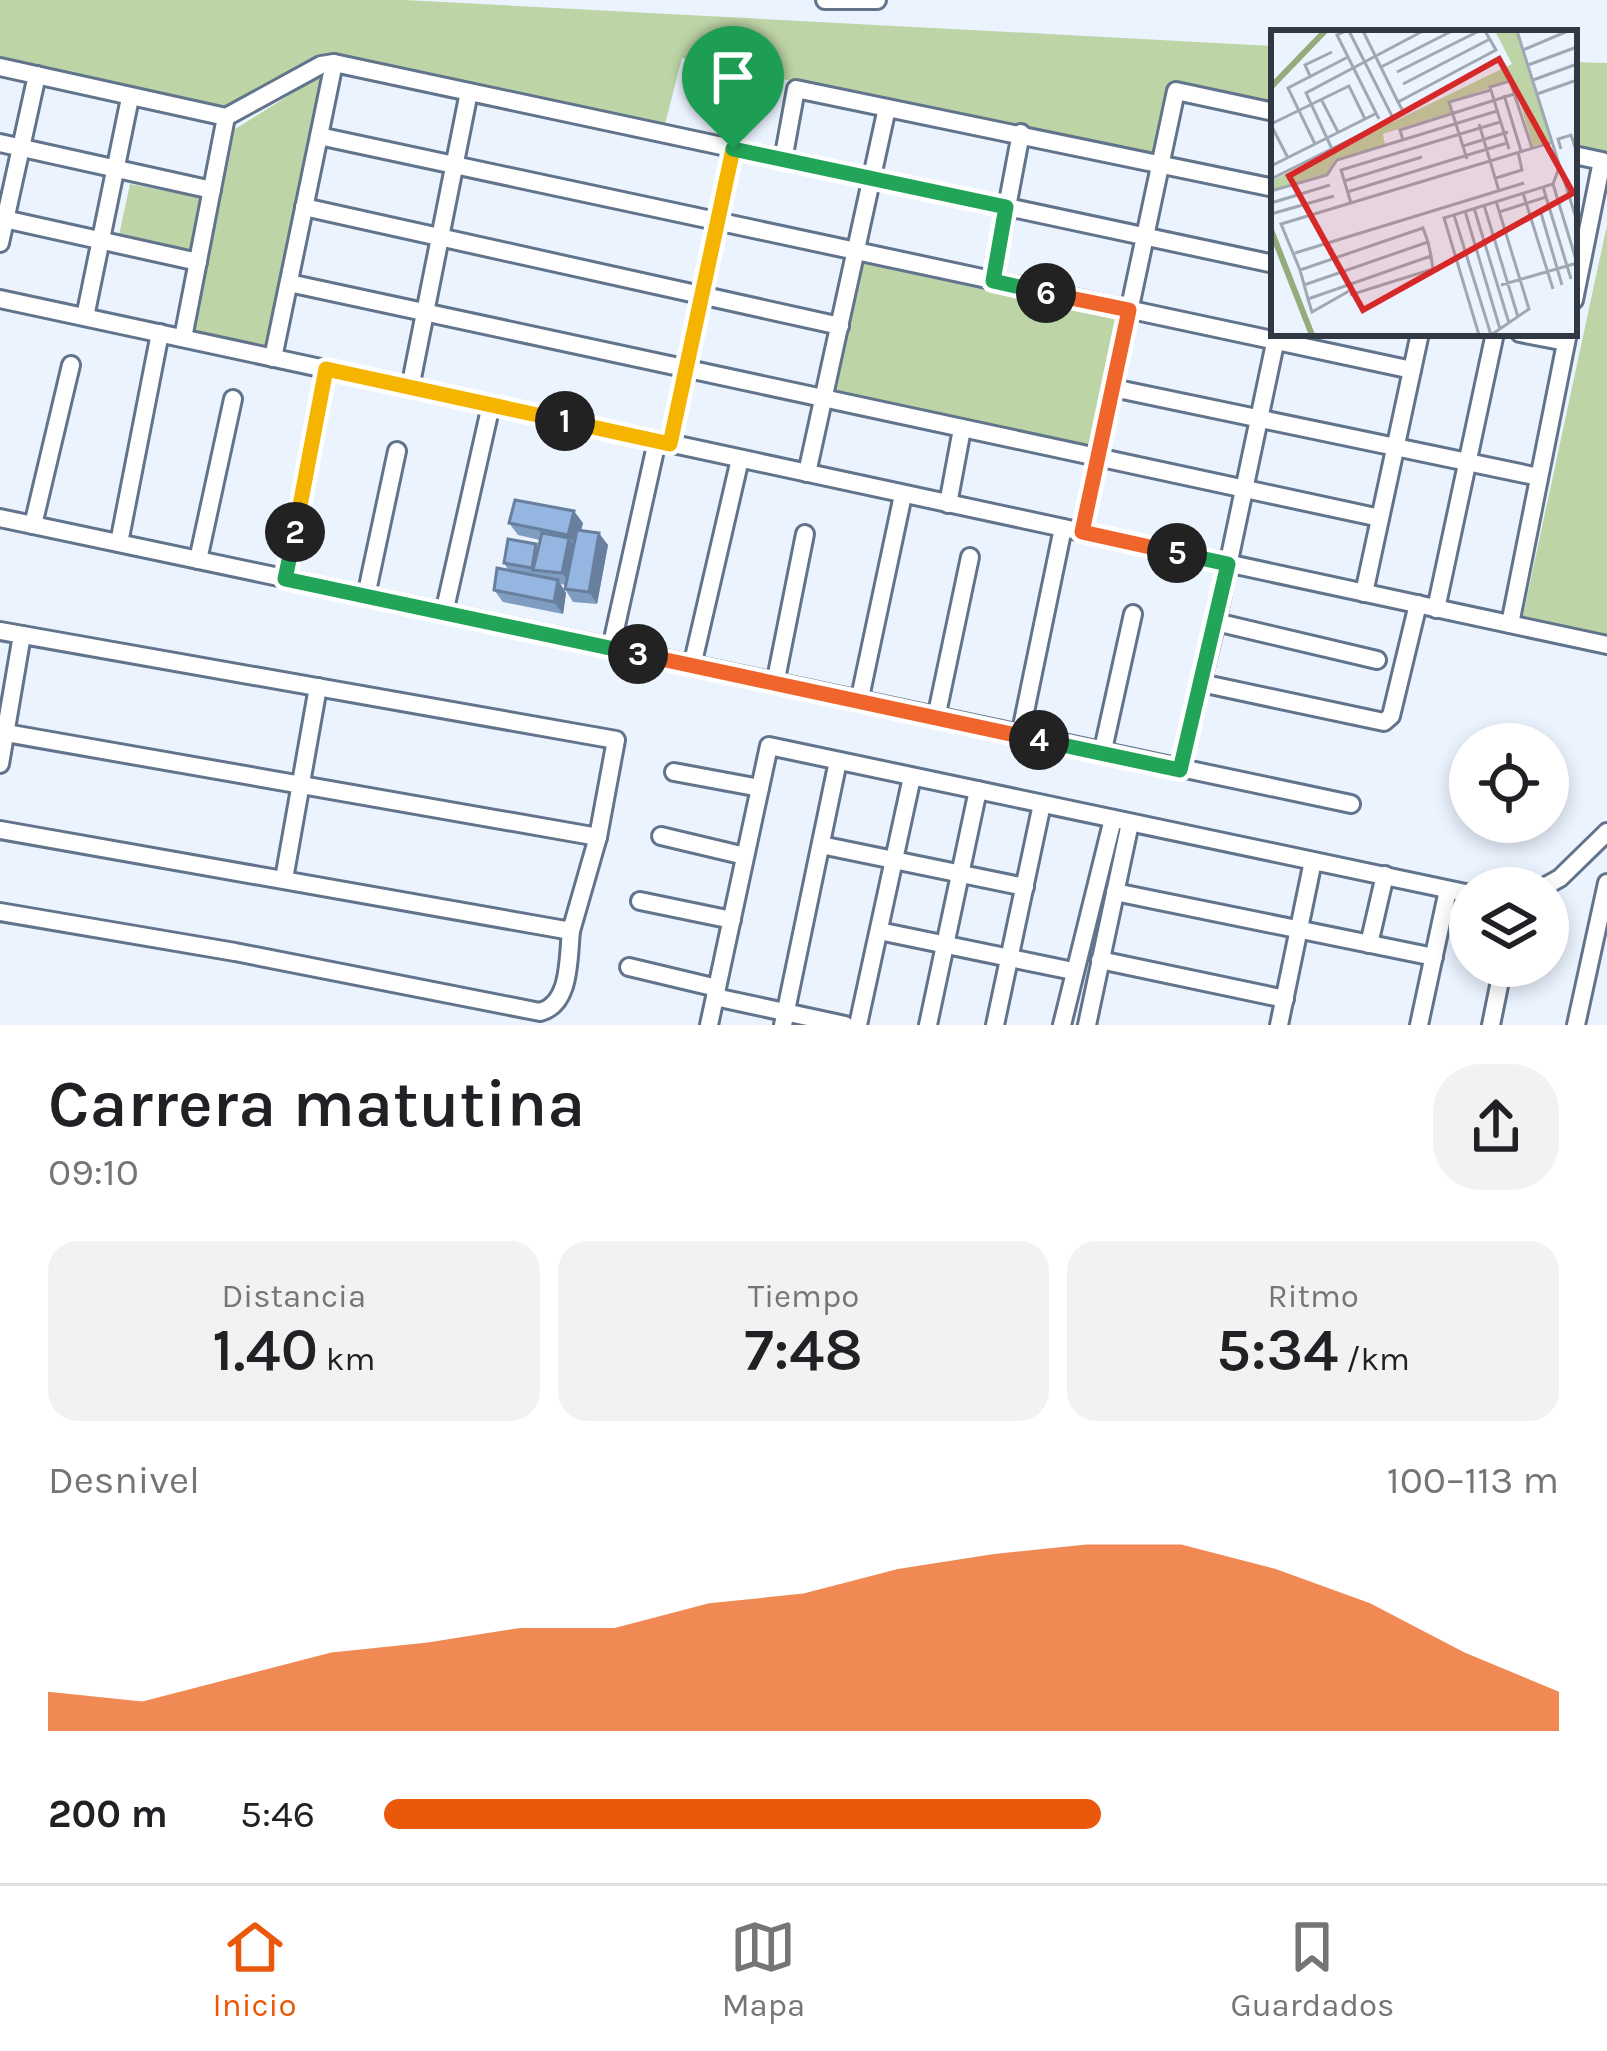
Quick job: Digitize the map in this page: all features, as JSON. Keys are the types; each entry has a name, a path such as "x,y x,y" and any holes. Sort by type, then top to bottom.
{"street":[{"path":"825,0 877,0"},
{"path":"274,358 334,63"},
{"path":"0,67 226,117 321,65 334,63 1271,263"},
{"path":"0,243 37,75"},
{"path":"783,160 796,89 1271,187"},
{"path":"1082,532 1176,91 1271,111"},
{"path":"410,388 469,92"},
{"path":"86,317 130,98"},
{"path":"807,473 887,108"},
{"path":"183,338 226,117"},
{"path":"993,281 1021,133"},
{"path":"319,136 1412,370"},
{"path":"0,143 212,190"},
{"path":"610,649 686,369 733,149"},
{"path":"1577,156 1602,161 1579,252"},
{"path":"304,208 839,326"},
{"path":"3,218 198,262"},
{"path":"289,283 1380,518"},
{"path":"0,299 1607,645"},
{"path":"119,543 160,333"},
{"path":"1364,593 1419,336"},
{"path":"1201,683 1384,722 1390,716 1468,463 1494,336"},
{"path":"1180,770 1276,338"},
{"path":"1510,624 1567,338"},
{"path":"33,525 71,365"},
{"path":"285,579 326,369"},
{"path":"1113,388 1539,477"},
{"path":"197,560 233,399"},
{"path":"444,613 491,405"},
{"path":"948,504 962,429"},
{"path":"366,596 398,451"},
{"path":"692,666 740,459"},
{"path":"859,702 904,495"},
{"path":"0,518 1351,803"},
{"path":"1020,736 1063,529"},
{"path":"775,683 805,534"},
{"path":"936,718 970,557"},
{"path":"1102,754 1132,614"},
{"path":"1216,622 1377,660"},
{"path":"0,631 616,740 559,999 551,1009 539,1012 484,998 0,912"},
{"path":"0,764 22,635"},
{"path":"284,879 318,688"},
{"path":"3,732 598,837"},
{"path":"709,1025 769,746 1448,890 1419,1025"},
{"path":"784,1019 838,761"},
{"path":"674,772 760,788"},
{"path":"858,1025 912,776"},
{"path":"928,1025 978,790"},
{"path":"995,1025 1042,804"},
{"path":"1087,1025 1114,892 1122,821"},
{"path":"1062,1025 1073,971 1122,821"},
{"path":"0,830 571,931"},
{"path":"1569,868 1607,832"},
{"path":"661,836 745,856"},
{"path":"821,845 1024,887"},
{"path":"1283,1024 1313,861"},
{"path":"1369,944 1385,875"},
{"path":"1576,1025 1603,920 1607,883"},
{"path":"1114,892 1433,957"},
{"path":"640,901 732,920"},
{"path":"879,931 1073,971"},
{"path":"1100,960 1285,998"},
{"path":"629,967 784,1019 845,1025"},
{"path":"1491,1025 1499,987"}],"green space":[{"path":"0,0 404,0 1271,46 1271,106 1173,85 1158,158 682,58 664,128 323,56 232,113 0,62"},
{"path":"1577,62 1607,63 1607,156 1577,151"},
{"path":"326,76 269,347 194,331 235,129"},
{"path":"130,184 205,198 193,256 118,240"},
{"path":"1607,225 1607,637 1522,620"},
{"path":"862,263 1122,320 1094,449 832,393"}],"building":[{"path":"515,500 574,511 568,535 509,523"},
{"path":"577,530 599,533 589,592 565,589"},
{"path":"542,533 569,538 562,573 533,570"},
{"path":"508,539 536,544 532,568 504,563"},
{"path":"497,568 558,580 554,602 494,590"}],"route":[{"path":"733,149 1006,207 993,281 1129,310 1082,532 1228,564 1180,770 285,579 326,369 670,444 733,149"}]}
